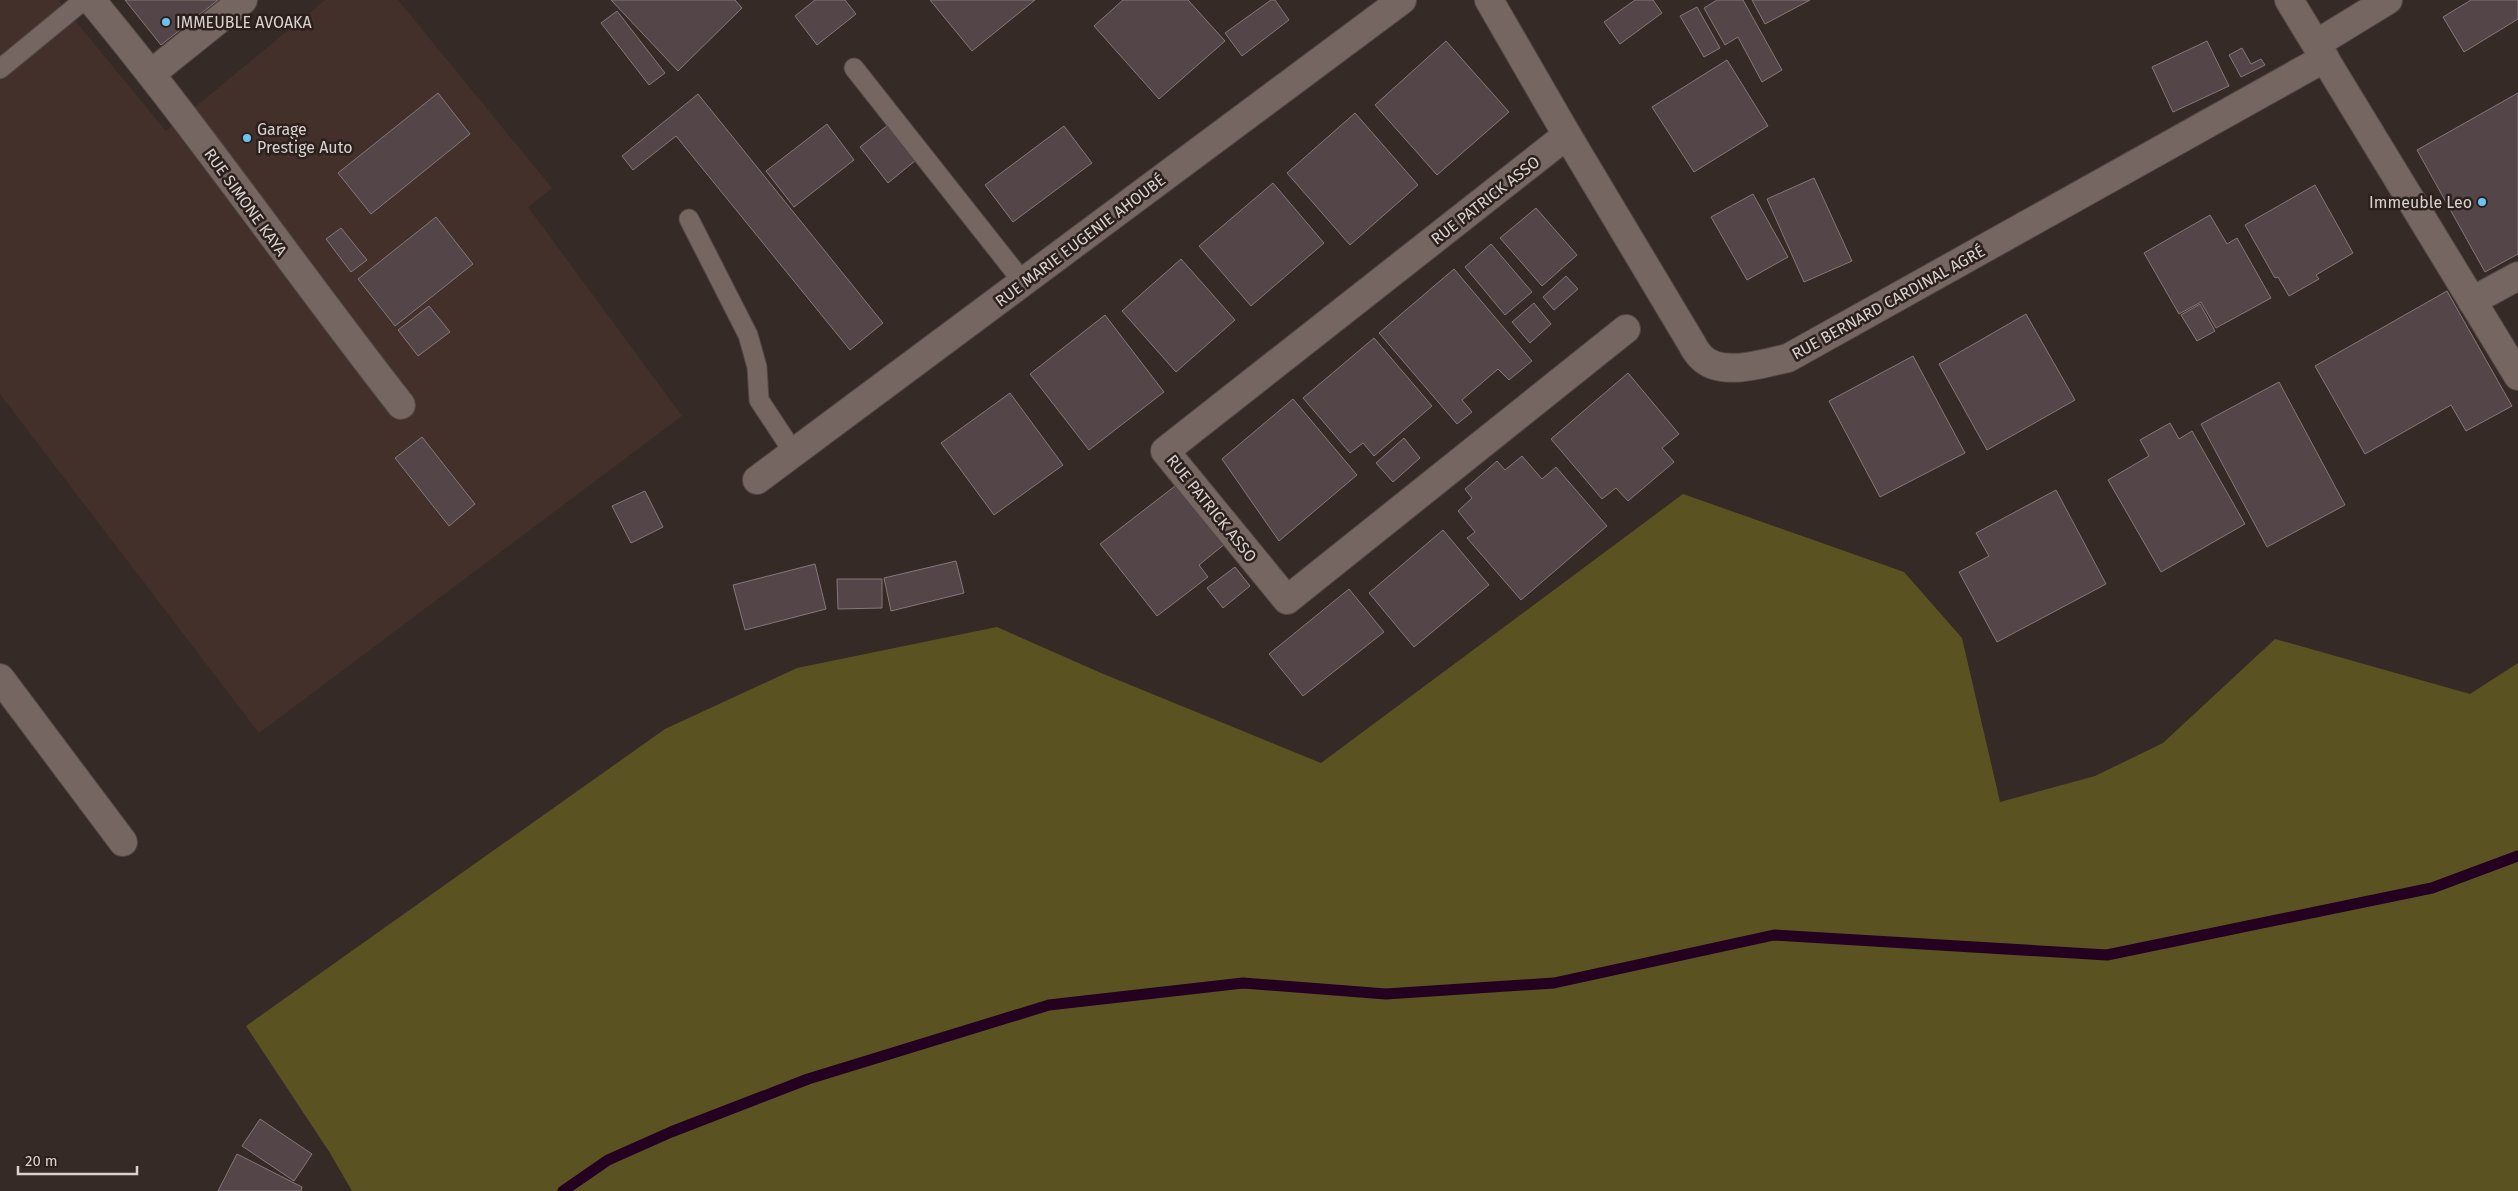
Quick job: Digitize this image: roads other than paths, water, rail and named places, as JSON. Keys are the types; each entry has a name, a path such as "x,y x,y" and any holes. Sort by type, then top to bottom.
{"street":[{"name":"RUE SIMONE KAYA","path":"91,0 152,74 317,298 401,404"},
{"path":"152,74 243,0"},
{"name":"RUE MARIE EUGENIE AHOUBÉ","path":"757,480 1402,0"},
{"name":"RUE BERNARD CARDINAL AGRÉ","path":"1489,0 1567,135 1701,358 1720,367 1748,366 1788,358 2321,51 2388,0"},
{"path":"2289,0 2518,376"},
{"name":"RUE PATRICK ASSO","path":"1567,135 1165,451 1287,600 1626,329"},
{"path":"2472,301 2518,276"},
{"path":"0,678 122,842"}],"lane":[{"path":"0,70 84,0"},
{"path":"854,68 1023,282"},
{"path":"689,219 748,335 757,367 759,400 794,453"}],"waterway":[{"path":"563,1191 608,1160 671,1132 808,1079 1049,1005 1243,983 1386,994 1554,983 1774,935 2107,955 2432,888 2518,856"}],"place":[{"name":"IMMEUBLE AVOAKA","path":"166,22"},
{"name":"Garage Prestige Auto","path":"247,138"},
{"name":"Immeuble Leo","path":"2482,202"}]}
